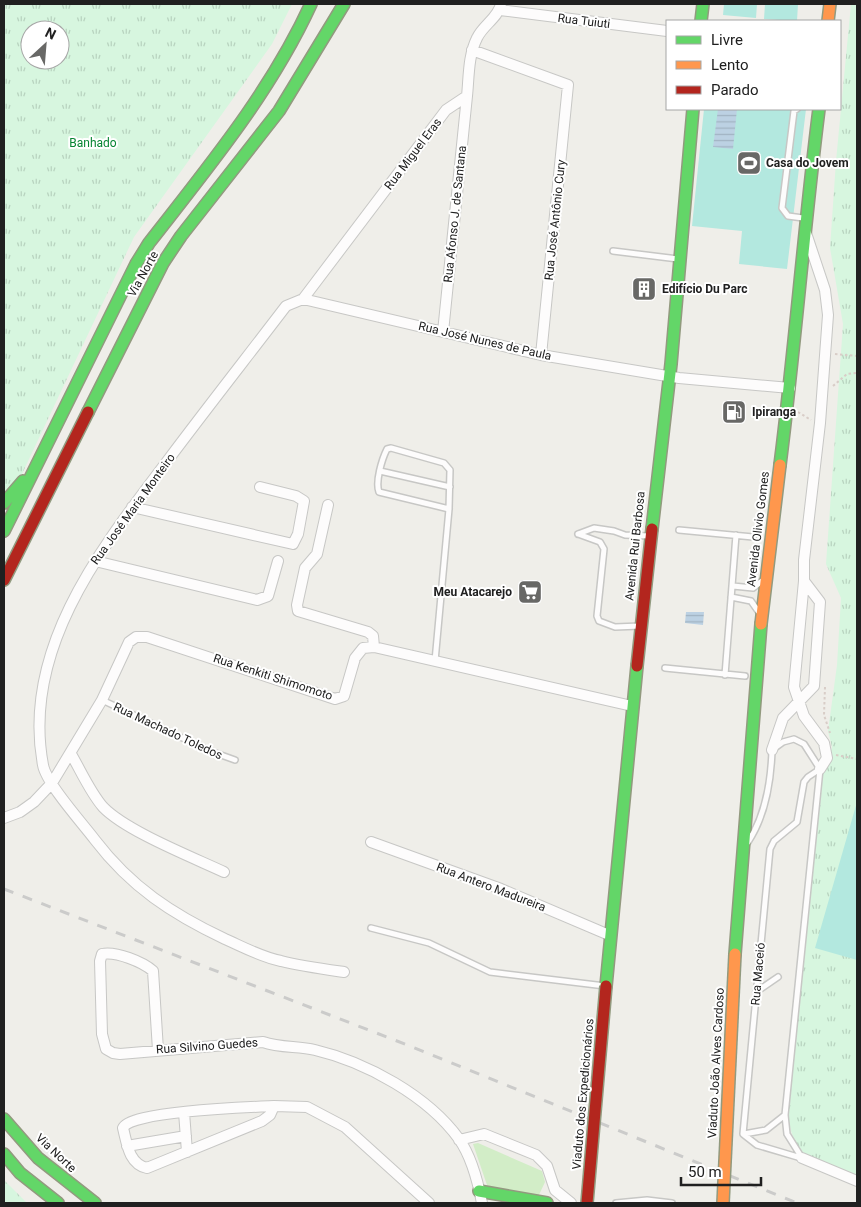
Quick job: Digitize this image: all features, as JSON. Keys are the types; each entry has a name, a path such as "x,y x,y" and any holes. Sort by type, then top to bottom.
{"main road":[{"name":"Via Norte","path":"4,531 142,254 258,100 282,65 298,35 311,4"},
{"name":"Via Norte","path":"4,580 163,263 279,111 344,4"},
{"path":"701,20 703,4"},
{"path":"828,20 830,4"},
{"name":"Avenida Rui Barbosa","path":"606,986 609,935 640,626 668,376 693,110"},
{"name":"Avenida Olivio Gomes","path":"735,954 761,621 790,388 805,224 819,110"},
{"path":"4,503 36,465"},
{"name":"Viaduto João Alves Cardoso","path":"723,1203 735,954"},
{"name":"Viaduto dos Expedicionários","path":"587,1203 606,986"},
{"name":"Via Norte","path":"4,1119 38,1158 85,1198 95,1203"},
{"path":"4,1154 20,1173 58,1203"},
{"path":"479,1190 547,1203"}],"street":[{"name":"Rua Tuiuti","path":"500,7 666,31"},
{"path":"467,96 472,50 478,36 500,7"},
{"name":"Rua José Antônio Cury","path":"472,50 568,85 541,355"},
{"name":"Rua Miguel Eras","path":"303,299 446,110 467,96"},
{"name":"Rua Afonso J. de Santana","path":"443,332 467,96"},
{"path":"805,224 828,302 820,423 804,560 804,581 794,687 804,716 824,743 826,758 820,769"},
{"name":"Rua José Nunes de Paula","path":"303,299 541,355 668,376 790,388"},
{"name":"Rua José Maria Monteiro","path":"303,299 286,306 132,507 94,561 54,646 42,692 39,725 43,768 52,784 106,855 124,873 176,915 262,956 344,972"},
{"path":"132,507 293,544 298,534 304,501 296,496 260,487"},
{"path":"328,505 317,554 305,568 297,605 298,611 368,632 373,636 374,647 632,706"},
{"path":"94,561 256,600 265,599 268,596 278,561"},
{"path":"772,750 783,718 814,686 820,602 804,581"},
{"name":"Rua Kenkiti Shimomoto","path":"4,818 20,812 34,802 52,784 102,700 130,642 136,637 147,637 335,699 344,696 355,658 362,648 374,647"},
{"path":"71,754 97,799 112,815 165,844 224,872"},
{"name":"Rua Antero Madureira","path":"371,842 501,889 609,935"},
{"name":"Rua Silvino Guedes","path":"158,1050 154,975 150,968 111,953 102,954 100,961 102,1034 106,1049 112,1053 120,1054 263,1042 276,1046 314,1049 357,1065 406,1090 442,1120 460,1140 482,1203"},
{"path":"274,1106 270,1115 262,1121 147,1168 134,1162 127,1146 123,1128 129,1121 184,1112 274,1106 307,1107 345,1127 429,1203"},
{"path":"184,1112 187,1152"},
{"path":"460,1140 484,1134 536,1155 547,1166 555,1190 571,1203"},
{"path":"127,1146 186,1136"},
{"path":"802,1158 857,1181"}],"lane":[{"path":"796,110 782,208 788,216 805,224"},
{"path":"613,251 678,259"},
{"path":"435,661 449,508 448,465 391,448 385,453 377,488 382,494 449,508"},
{"path":"380,470 450,487"},
{"path":"640,626 615,627 599,621 597,616 604,549 600,542 578,534 594,528 625,535 650,536"},
{"path":"679,530 753,537"},
{"path":"725,675 736,536"},
{"path":"732,586 754,588 768,574"},
{"path":"732,597 751,602 756,608 761,621"},
{"path":"665,668 745,676"},
{"name":"Rua Machado Toledos","path":"102,700 235,760"},
{"path":"742,850 756,831 763,810 772,750 784,742 794,739 804,744 820,769 785,1115 787,1134 802,1158"},
{"name":"Rua Maceió","path":"743,1134 770,849 774,841 797,822 804,782 820,769"},
{"path":"371,928 429,943 474,967 490,972 606,986"},
{"path":"756,992 778,978"},
{"path":"743,1134 766,1130 785,1115"},
{"path":"743,1134 757,1145 802,1158"},
{"path":"616,1203 647,1200 672,1203"}],"path":[{"path":"826,353 857,356"},
{"path":"830,390 847,374 857,373"},
{"path":"786,410 802,412 812,422 820,423"},
{"path":"825,686 824,715 832,740"},
{"path":"835,750 836,755 857,759"}],"green space":[{"name":"Banhado","path":"4,4 292,4 272,44 134,237 4,512"},
{"path":"851,4 857,4 857,1178 819,1163 802,1151 795,1142 788,1114 821,770 828,760 832,747 828,731 837,665 841,598 826,564 843,324 830,248"},
{"path":"478,1143 542,1171 545,1182 538,1197 488,1188 473,1144"},
{"path":"4,1180 27,1203 4,1203"}],"shaded area":[{"path":"724,4 757,4 756,18 723,15"},
{"path":"765,4 798,4 797,20 764,19"},
{"name":"Casa do Jovem","path":"704,110 806,110 787,269 739,264 742,231 692,226"},
{"path":"718,110 737,110 733,149 713,147"},
{"path":"686,612 704,612 703,625 685,623"},
{"path":"857,802 857,960 815,948"}],"railway":[{"path":"4,889 410,1046 797,1203"}],"traffic: fast":[{"path":"4,531 136,264 149,243 216,157 258,98 295,37 311,4"},
{"path":"88,412 163,263 181,236 279,111 344,4"},
{"path":"701,20 703,4"},
{"path":"652,529 671,364 693,110"},
{"path":"780,465 819,110"},
{"path":"4,503 23,481"},
{"path":"735,954 761,624"},
{"path":"606,986 637,666"},
{"path":"4,1119 38,1158 95,1203"},
{"path":"4,1154 20,1173 58,1203"},
{"path":"479,1191 547,1203"}],"traffic: slow":[{"path":"828,20 830,4"},
{"path":"761,624 780,465"},
{"path":"723,1203 735,954"}],"traffic: jam":[{"path":"4,580 88,412"},
{"path":"637,666 652,529"},
{"path":"587,1203 606,986"}],"place":[{"name":"Casa do Jovem","path":"749,163"},
{"name":"Edifício Du Parc","path":"644,289"},
{"name":"Ipiranga","path":"734,412"},
{"name":"Meu Atacarejo","path":"530,592"}]}
